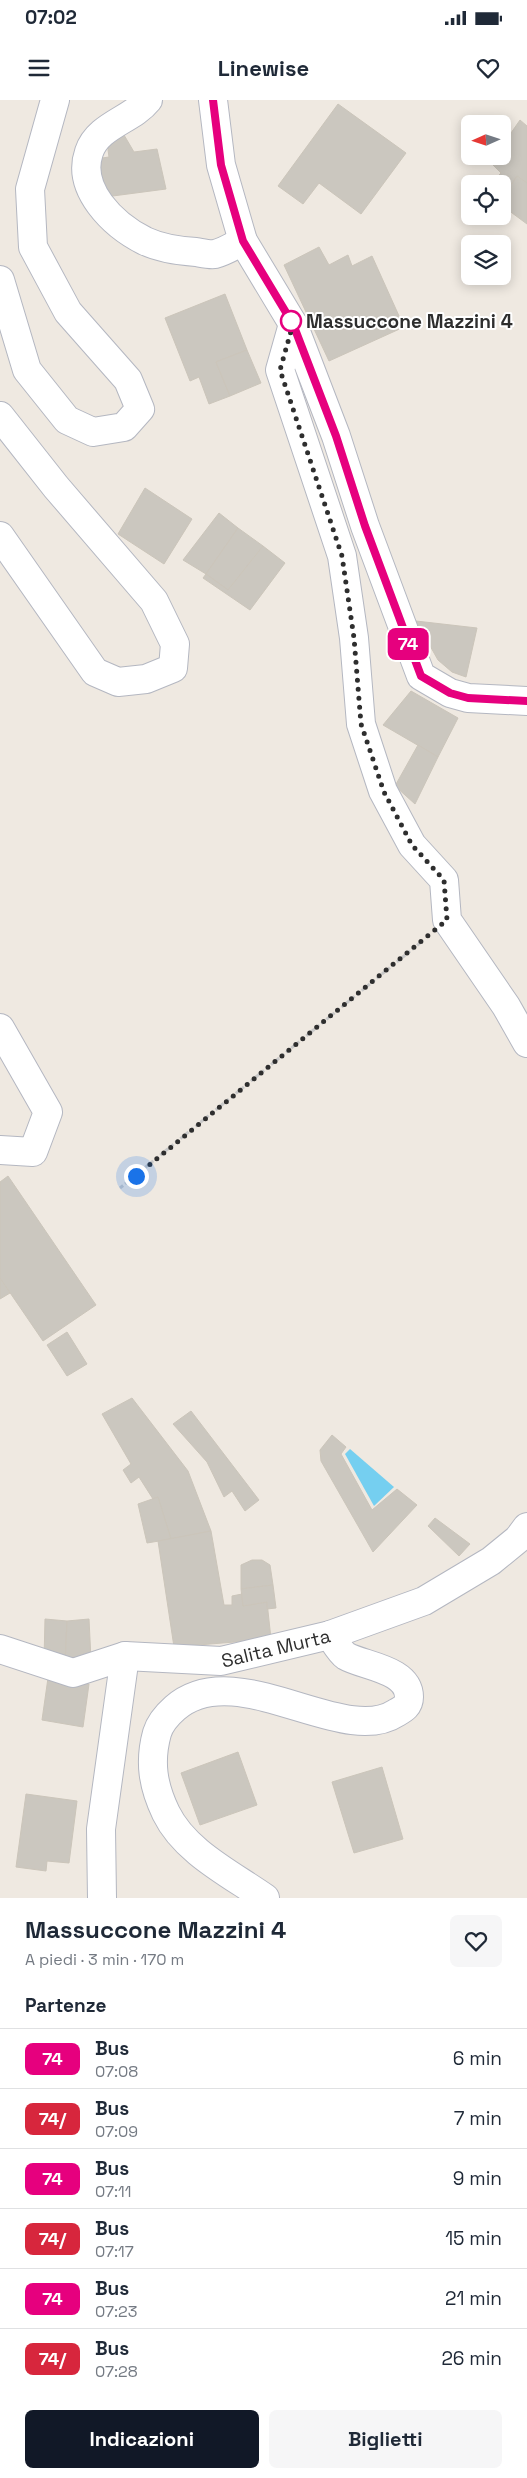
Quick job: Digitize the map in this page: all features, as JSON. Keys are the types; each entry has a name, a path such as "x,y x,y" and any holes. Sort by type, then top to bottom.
{"street":[{"path":"0,280 27,370 67,420 93,432 124,427 140,409 128,380 68,312 33,247 30,189 55,100"},
{"path":"148,100 142,108 113,124 99,136 89,150 85,170 91,193 104,210 145,241 178,251 216,254 243,241"},
{"path":"213,100 221,165 243,241 293,324 336,436 368,535 421,676 450,693 468,698 527,701"},
{"path":"293,324 280,370 342,556 354,638 361,724 384,792 412,845 444,880 447,920 506,1006 527,1043"},
{"path":"0,416 56,487 154,601 176,644 173,668 146,679 118,682 95,672 0,536"},
{"path":"0,1028 48,1112 33,1152 0,1150"},
{"name":"Salita Murta","path":"0,1649 73,1673 125,1656 221,1661 330,1635 424,1601 491,1561 518,1539 527,1527"},
{"path":"265,1898 194,1849 171,1823 156,1793 152,1768 154,1745 159,1726 172,1711 186,1699 205,1693 232,1692 256,1695 353,1720 390,1718 406,1707 409,1698 408,1688 394,1674 345,1655 330,1635"},
{"path":"102,1898 100,1829 125,1656"}],"path":[{"path":"120,1188 447,920"}],"water":[{"path":"350,1449 394,1487 374,1506 345,1454"}],"building":[{"path":"338,104 406,153 361,214 319,183 303,204 278,186"},
{"path":"520,120 527,126 527,183 517,176 512,184 511,175 499,175 501,173 493,165 511,165 511,133"},
{"path":"124,135 134,152 157,149 166,189 105,197 95,159 109,157 108,150 111,138"},
{"path":"517,176 527,183 527,224 511,212 511,183"},
{"path":"319,247 329,265 348,255 352,266 372,256 404,327 329,361 284,265"},
{"path":"225,294 247,350 216,362 230,396 209,404 199,377 190,381 165,318"},
{"path":"247,350 261,383 230,396 216,362"},
{"path":"145,488 192,519 164,564 118,534"},
{"path":"219,513 238,528 206,574 183,560"},
{"path":"238,528 263,546 228,590 206,574"},
{"path":"263,546 285,563 250,610 203,578 206,574 228,590"},
{"path":"416,621 477,628 466,677 452,672 438,660"},
{"path":"411,691 458,718 438,757 383,725"},
{"path":"418,745 438,757 415,804 395,786"},
{"path":"8,1176 96,1305 43,1341 0,1278 0,1182"},
{"path":"0,1278 10,1293 0,1299"},
{"path":"67,1332 87,1364 67,1376 47,1345"},
{"path":"132,1398 188,1471 211,1531 171,1539 158,1497 153,1499 139,1477 131,1483 123,1470 131,1464 102,1414"},
{"path":"191,1411 259,1500 245,1511 232,1491 224,1497 207,1462 173,1424"},
{"path":"332,1435 346,1447 341,1454 372,1510 397,1489 417,1505 373,1552 321,1461 320,1450"},
{"path":"158,1497 171,1539 147,1543 138,1504"},
{"path":"435,1518 470,1544 459,1556 428,1526"},
{"path":"211,1531 224,1605 232,1605 232,1596 242,1594 243,1606 267,1602 271,1639 174,1647 158,1541"},
{"path":"252,1560 262,1560 270,1565 273,1585 241,1589 241,1565"},
{"path":"273,1585 276,1608 267,1609 267,1602 243,1606 241,1589"},
{"path":"45,1619 67,1621 65,1664 44,1660"},
{"path":"89,1619 91,1660 65,1664 67,1621"},
{"path":"48,1678 89,1684 83,1727 42,1720"},
{"path":"238,1752 257,1805 200,1825 181,1773"},
{"path":"382,1767 403,1839 354,1853 332,1782"},
{"path":"26,1794 77,1801 69,1863 47,1861 46,1871 16,1867"}],"bus line":[{"name":"74","path":"213,100 221,165 243,241 293,324 336,436 365,526 421,676 450,693 468,698 527,701"}],"place":[{"name":"Massuccone Mazzini 4","path":"291,321"}],"route":[{"path":"136,1176 447,920 444,880 412,845 384,792 361,724 354,638 342,556 280,370 293,324 291,321"}]}
